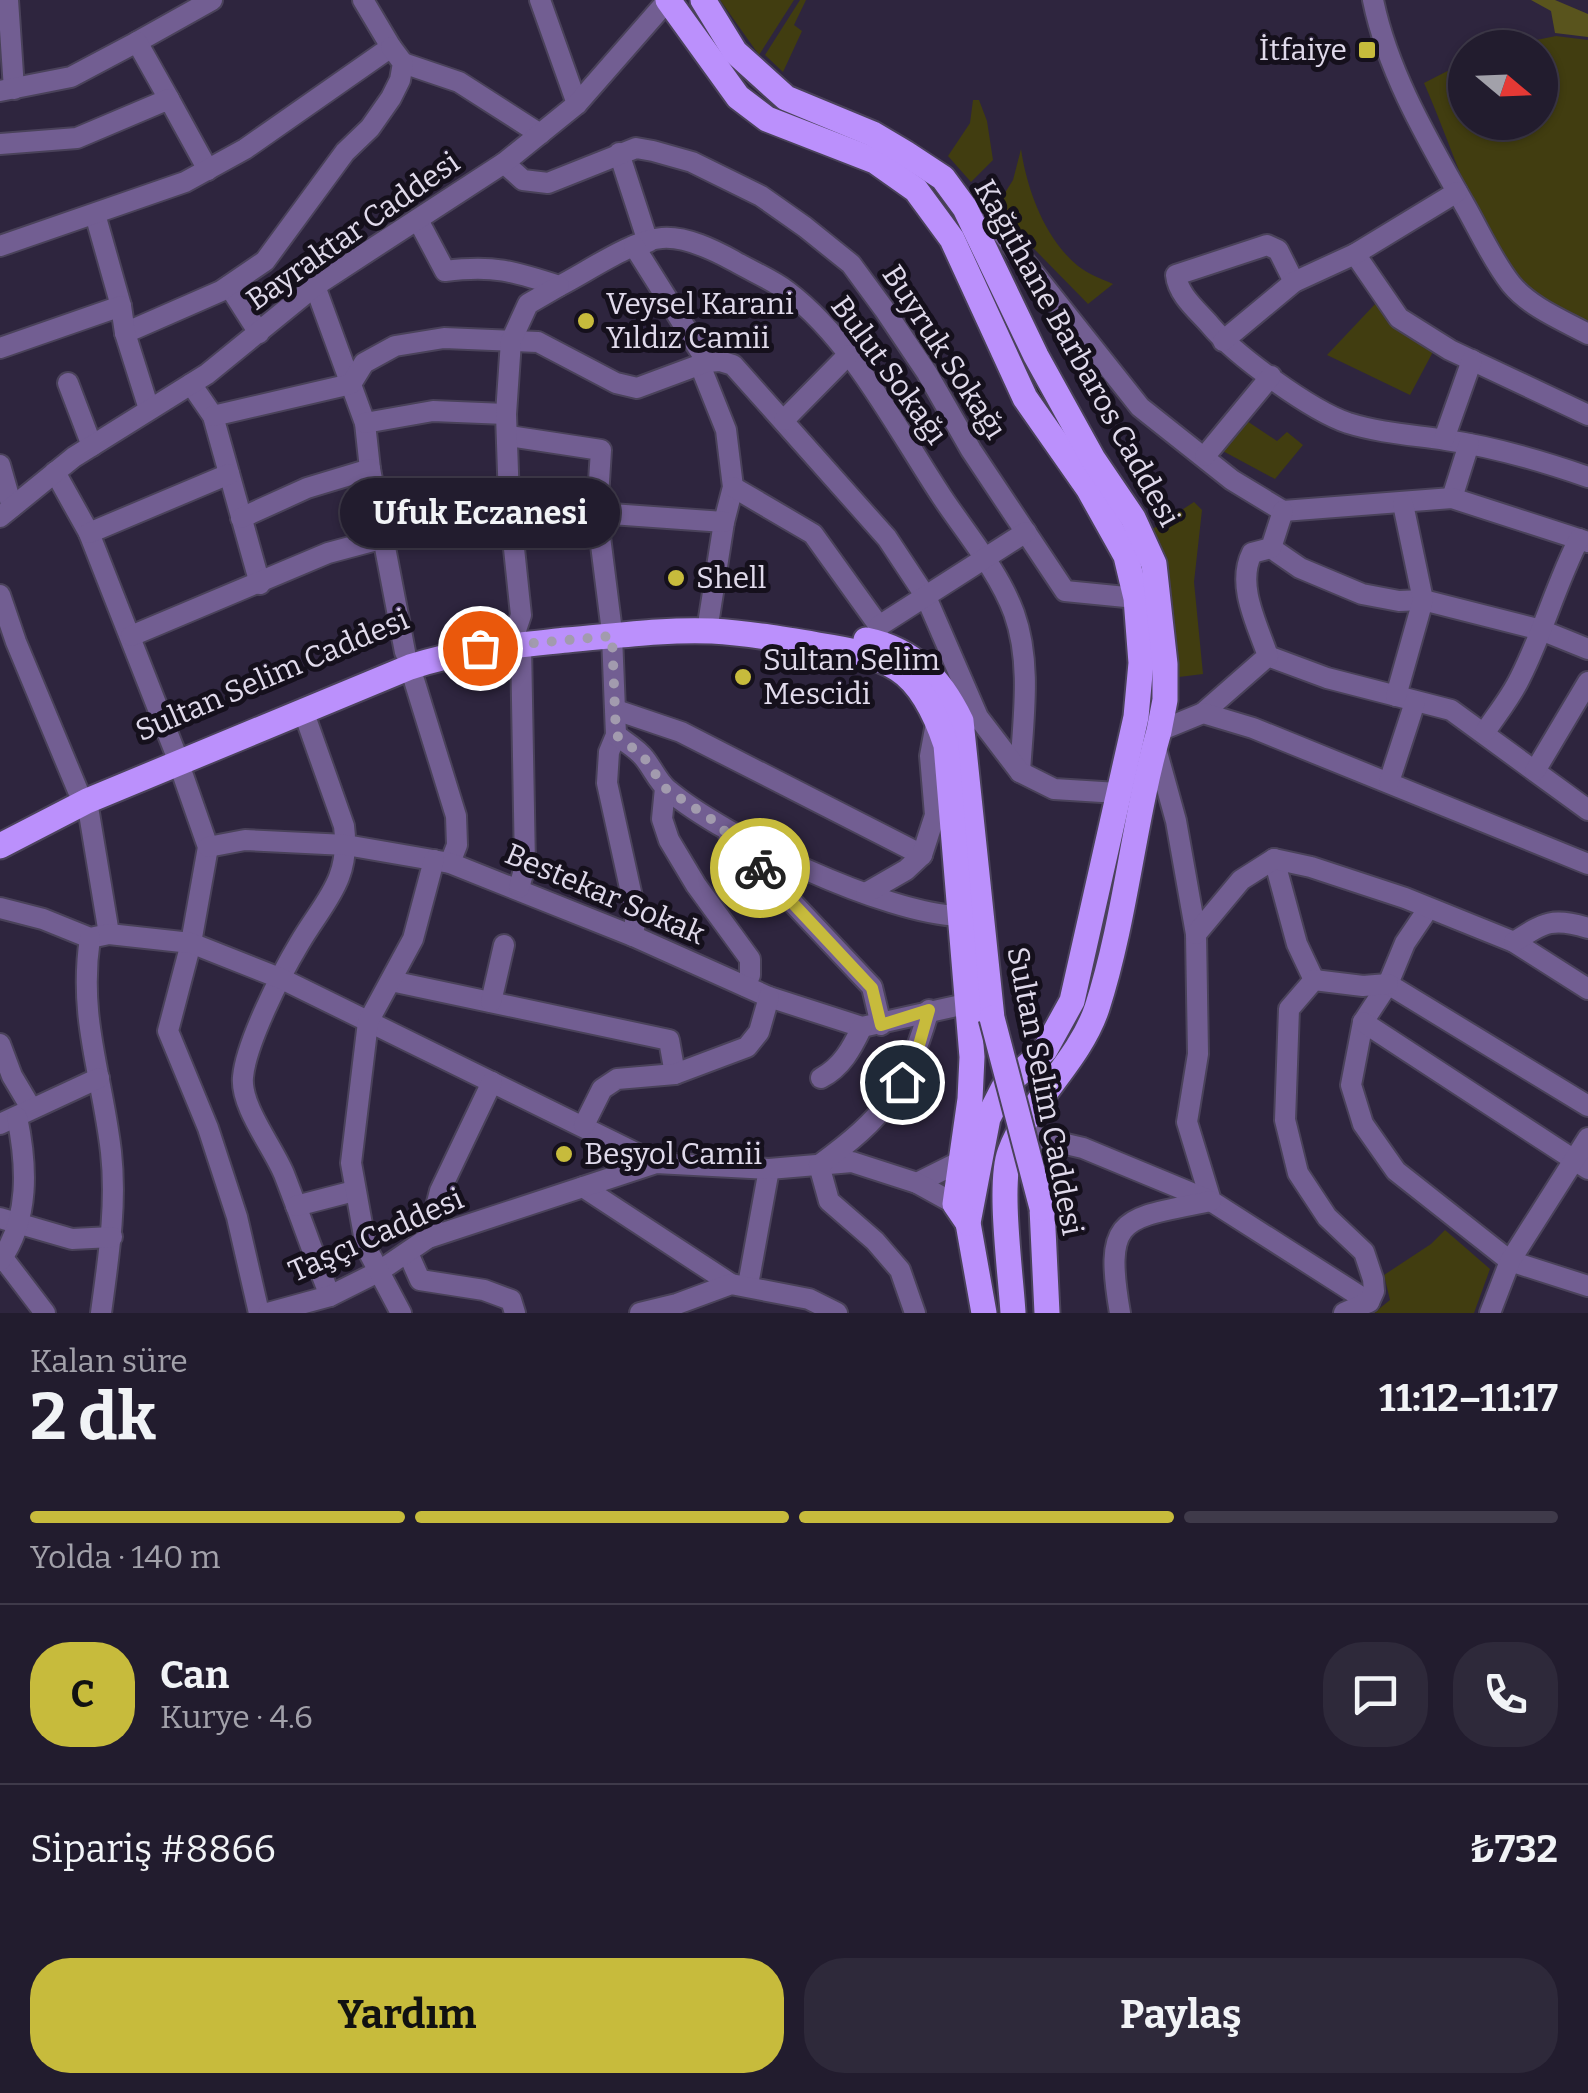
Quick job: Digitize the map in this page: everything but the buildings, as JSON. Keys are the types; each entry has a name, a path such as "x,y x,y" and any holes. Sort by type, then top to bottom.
{"main road":[{"name":"Kağıthane Barbaros Caddesi","path":"668,0 738,98 766,119 875,161 916,190 952,240 1025,398 1110,522 1126,556 1136,598 1141,663 1138,699 1090,930 1072,1001 1045,1050 1004,1086 988,1118 962,1213 984,1313"},
{"name":"Kağıthane Barbaros Caddesi","path":"702,0 735,52 786,98 873,134 943,178 972,222 1036,356 1094,459 1134,518 1154,564 1165,700 1116,938 1096,1012 1009,1155 1006,1172 1013,1313"},
{"name":"Sultan Selim Caddesi","path":"709,624 850,650 873,658 899,670 920,691 937,718 946,745 970,1003 970,1099 959,1162 962,1213"},
{"name":"Sultan Selim Caddesi","path":"0,826 177,758 408,659 518,638 709,624 877,634 924,666 941,685 961,721 992,1018 1042,1208 1047,1313"},
{"path":"1118,794 1148,784"},
{"name":"Sultan Selim Caddesi","path":"0,846 82,796"},
{"path":"1090,930 1116,938"}],"street":[{"path":"8,0 7,90 71,78 212,0"},
{"path":"125,333 229,286 265,261 345,152 370,128 400,80 397,55 363,0"},
{"path":"540,0 577,104"},
{"name":"Bayraktar Caddesi","path":"6,512 54,472 192,384 315,286 504,163 577,104 668,0"},
{"path":"1373,0 1416,119 1512,286 1535,305 1588,334"},
{"path":"137,42 208,170"},
{"path":"397,55 459,82 540,134"},
{"path":"0,246 185,182 397,55"},
{"path":"0,144 77,138 169,99"},
{"name":"Buyruk Sokağı","path":"504,163 524,180 548,183 636,148 692,162 762,196 851,264 916,357 971,450 1065,591 1136,598"},
{"path":"619,153 641,244 703,363 726,430 733,487 709,624"},
{"path":"1223,342 1294,282 1355,254 1458,192"},
{"path":"95,214 125,333 150,410"},
{"path":"418,220 445,271 478,267 516,270 559,286"},
{"path":"972,222 988,223 1002,233 1140,407 1232,480 1283,511 1452,498 1584,540 1557,582 1519,681 1485,732"},
{"name":"Bulut Sokağı","path":"641,244 663,238 700,245 784,288 827,327 848,355 1013,611 1025,685 1020,772"},
{"path":"519,888 525,866 518,638 521,615 510,518 506,414 511,341 528,304 641,244"},
{"path":"1294,282 1278,250 1267,246 1176,275 1178,288 1223,342 1303,399 1345,422 1404,436 1469,444 1588,477"},
{"path":"1355,254 1399,318 1472,360 1588,414"},
{"path":"229,286 259,333"},
{"path":"315,286 364,422 408,659 456,816 458,845 442,862 413,939 368,1022 351,1163 366,1246 401,1313"},
{"path":"0,348 121,306"},
{"path":"213,416 351,384 364,363 396,346 444,338 538,342 616,383 637,388 703,363 720,361 733,366 887,538 926,597 978,716 1020,772 1054,790 1118,794"},
{"path":"784,420 848,355"},
{"path":"1444,440 1472,360"},
{"path":"1205,456 1271,376"},
{"path":"68,383 92,446"},
{"path":"192,384 213,416 260,584"},
{"path":"364,422 432,411 506,414"},
{"path":"509,436 601,450 598,512 612,630 616,710 616,735 609,752 607,782 636,915 633,936"},
{"path":"1452,498 1469,444"},
{"path":"0,465 6,512"},
{"path":"241,518 307,488 370,469"},
{"path":"54,472 89,533 208,846 191,943 168,1031 208,1128 237,1216 259,1313"},
{"path":"89,533 229,474"},
{"path":"733,487 813,534 877,634 1026,532"},
{"path":"1389,782 1423,600 1403,504"},
{"path":"1271,548 1283,511"},
{"path":"131,636 328,553 384,538 510,518 598,512 724,522"},
{"path":"1271,548 1300,568 1362,594 1398,601 1423,600 1541,630 1588,649"},
{"path":"1268,656 1245,582 1252,554 1271,548"},
{"path":"0,595 82,796 100,936 84,975 87,1021 111,1155 112,1237 101,1313"},
{"path":"1268,656 1327,678 1452,710 1588,810"},
{"path":"1211,1201 1188,1122 1198,1054 1196,934 1157,738 1203,713 1268,656"},
{"path":"1535,771 1588,682"},
{"path":"300,706 344,826 346,845 338,886 298,945 254,1036 243,1075 243,1092 282,1170 330,1296"},
{"path":"616,710 681,732 922,855"},
{"path":"1203,713 1303,746 1588,864"},
{"path":"866,893 906,870 922,855 935,815 930,756 937,718"},
{"path":"616,735 643,756 665,788 717,823 780,856 866,893 912,910 960,916"},
{"path":"665,788 662,818 669,840 696,885 750,959 750,974 744,986"},
{"path":"717,823 872,988 871,1026"},
{"name":"Bestekar Sokak","path":"208,846 245,840 346,845 442,862 519,888 769,998 871,1026"},
{"path":"1196,934 1241,880 1274,859 1368,886 1514,942 1588,988"},
{"path":"1274,859 1297,944 1314,980"},
{"path":"0,908 100,936 191,943 282,979 656,1163"},
{"path":"1428,910 1405,943 1388,984 1363,1022 1351,1085 1363,1124 1396,1170 1510,1260 1588,1286"},
{"path":"1514,942 1560,919 1588,928"},
{"path":"491,1002 504,944"},
{"path":"1314,980 1363,986 1388,984 1588,1106"},
{"path":"1314,980 1289,1008 1285,1120 1298,1173 1328,1218 1364,1252 1374,1278 1369,1302 1344,1313"},
{"path":"390,981 669,1040 675,1074"},
{"path":"584,1125 602,1089 618,1080 675,1074 747,1047 759,1032 769,998"},
{"path":"821,1078 833,1072 871,1026 970,1003"},
{"path":"914,1313 900,1270 875,1241 829,1201 820,1165 862,1134 889,1105 915,1059 929,1010"},
{"path":"1363,1022 1581,1163"},
{"path":"0,1044 12,1076 25,1155 1,1260 46,1313"},
{"path":"16,1116 99,1078"},
{"path":"428,1238 440,1191 492,1082"},
{"path":"1019,1133 1083,1148 1211,1201 1369,1302"},
{"path":"1490,1313 1510,1260 1581,1163 1588,1138"},
{"name":"Taşçı Caddesi","path":"268,1313 330,1296 378,1272 428,1238 656,1163 769,1169 852,1162 917,1183 962,1213"},
{"path":"917,1183 959,1162"},
{"path":"740,1285 769,1169"},
{"path":"583,1188 740,1285 790,1303 809,1298 837,1313"},
{"path":"296,1206 354,1191"},
{"path":"1120,1313 1113,1245 1127,1224 1152,1213 1211,1201"},
{"path":"9,1221 72,1239 112,1237"},
{"path":"408,1253 420,1280 484,1290 511,1300 515,1313"},
{"path":"640,1313 681,1309 740,1285"}],"shaded area":[{"path":"720,0 794,0 759,55"},
{"path":"800,0 806,0 794,25 802,31 783,72 765,55"},
{"path":"1531,0 1555,0 1588,14 1588,37 1558,33 1551,11"},
{"path":"1558,36 1588,40 1588,325 1538,295 1512,272 1474,205 1424,83 1448,71 1448,140 1558,140"},
{"path":"973,100 979,100 987,121 993,160 971,182 948,156 970,123"},
{"path":"1021,149 1033,197 1056,242 1078,266 1113,284 1088,304 997,211 1013,180"},
{"path":"1377,302 1435,348 1410,395 1327,355"},
{"path":"1244,419 1277,441 1287,432 1303,445 1275,479 1221,450"},
{"path":"1194,502 1202,510 1194,582 1203,674 1171,678 1151,530"},
{"path":"1445,1230 1490,1269 1474,1313 1374,1313 1390,1300 1384,1275"}],"waterway":[{"path":"923,179 944,199"},
{"path":"1039,387 1056,422"},
{"path":"1032,1090 1045,1064"}],"way so far":[{"path":"480,648 612,636 616,735 643,756 665,788 717,823 760,868"}],"place":[{"name":"İtfaiye","path":"1367,50"},
{"name":"Veysel Karani Yıldız Camii","path":"586,321"},
{"name":"Shell","path":"676,578"},
{"name":"Ufuk Eczanesi","path":"480,648"},
{"name":"Sultan Selim Mescidi","path":"743,677"},
{"name":"Beşyol Camii","path":"564,1154"}],"route":[{"path":"760,868 872,988 881,1025 929,1010 915,1059 902,1082"}]}
